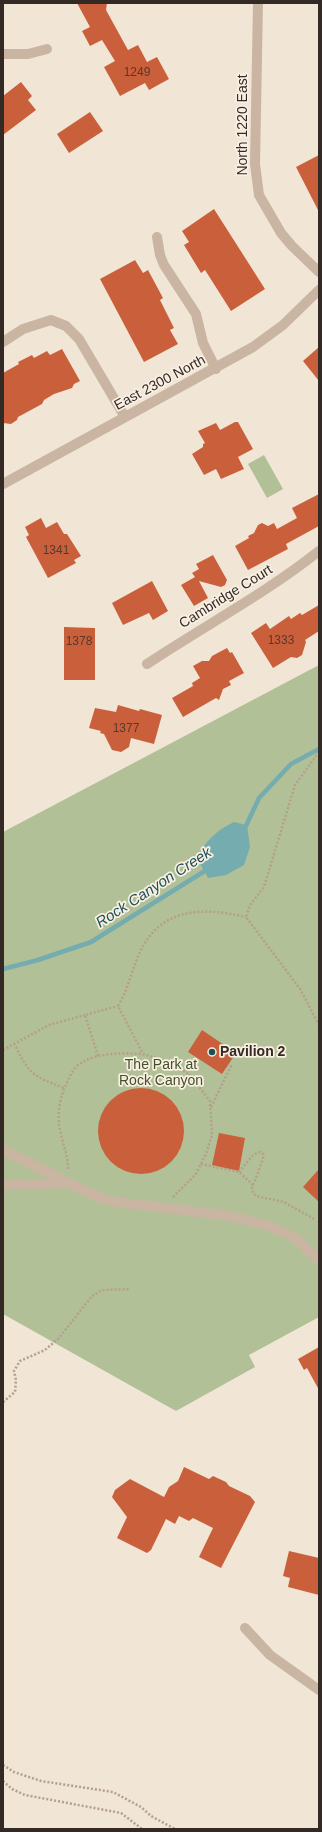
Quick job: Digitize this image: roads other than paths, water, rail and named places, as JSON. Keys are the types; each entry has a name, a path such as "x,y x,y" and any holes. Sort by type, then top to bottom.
{"street":[{"name":"North 1220 East","path":"258,3 255,164 259,195 280,233 319,272"},
{"path":"3,54 28,54 47,49"},
{"path":"157,237 160,255 164,265 196,314 203,343 216,369"},
{"name":"East 2300 North","path":"3,484 216,369 253,347 283,325 319,290"},
{"path":"3,342 23,329 51,320 66,326 79,340 125,417"},
{"name":"Cambridge Court","path":"147,664 183,640 266,591 319,551"},
{"path":"3,1150 109,1201 160,1208 191,1210 267,1225 294,1237 318,1258"},
{"path":"3,1185 69,1183"},
{"path":"245,1628 270,1655 319,1690"}],"water":[{"path":"234,822 247,825 250,847 244,865 226,875 208,878 197,858 204,846 212,837"}],"waterway":[{"name":"Rock Canyon Creek","path":"245,828 259,798 291,764 319,749"},
{"name":"Rock Canyon Creek","path":"3,969 38,960 91,942 208,869"}],"place":[{"name":"Pavilion 2","path":"212,1052"}],"park label":[{"name":"The Park at Rock Canyon","path":"161,1074"}]}
